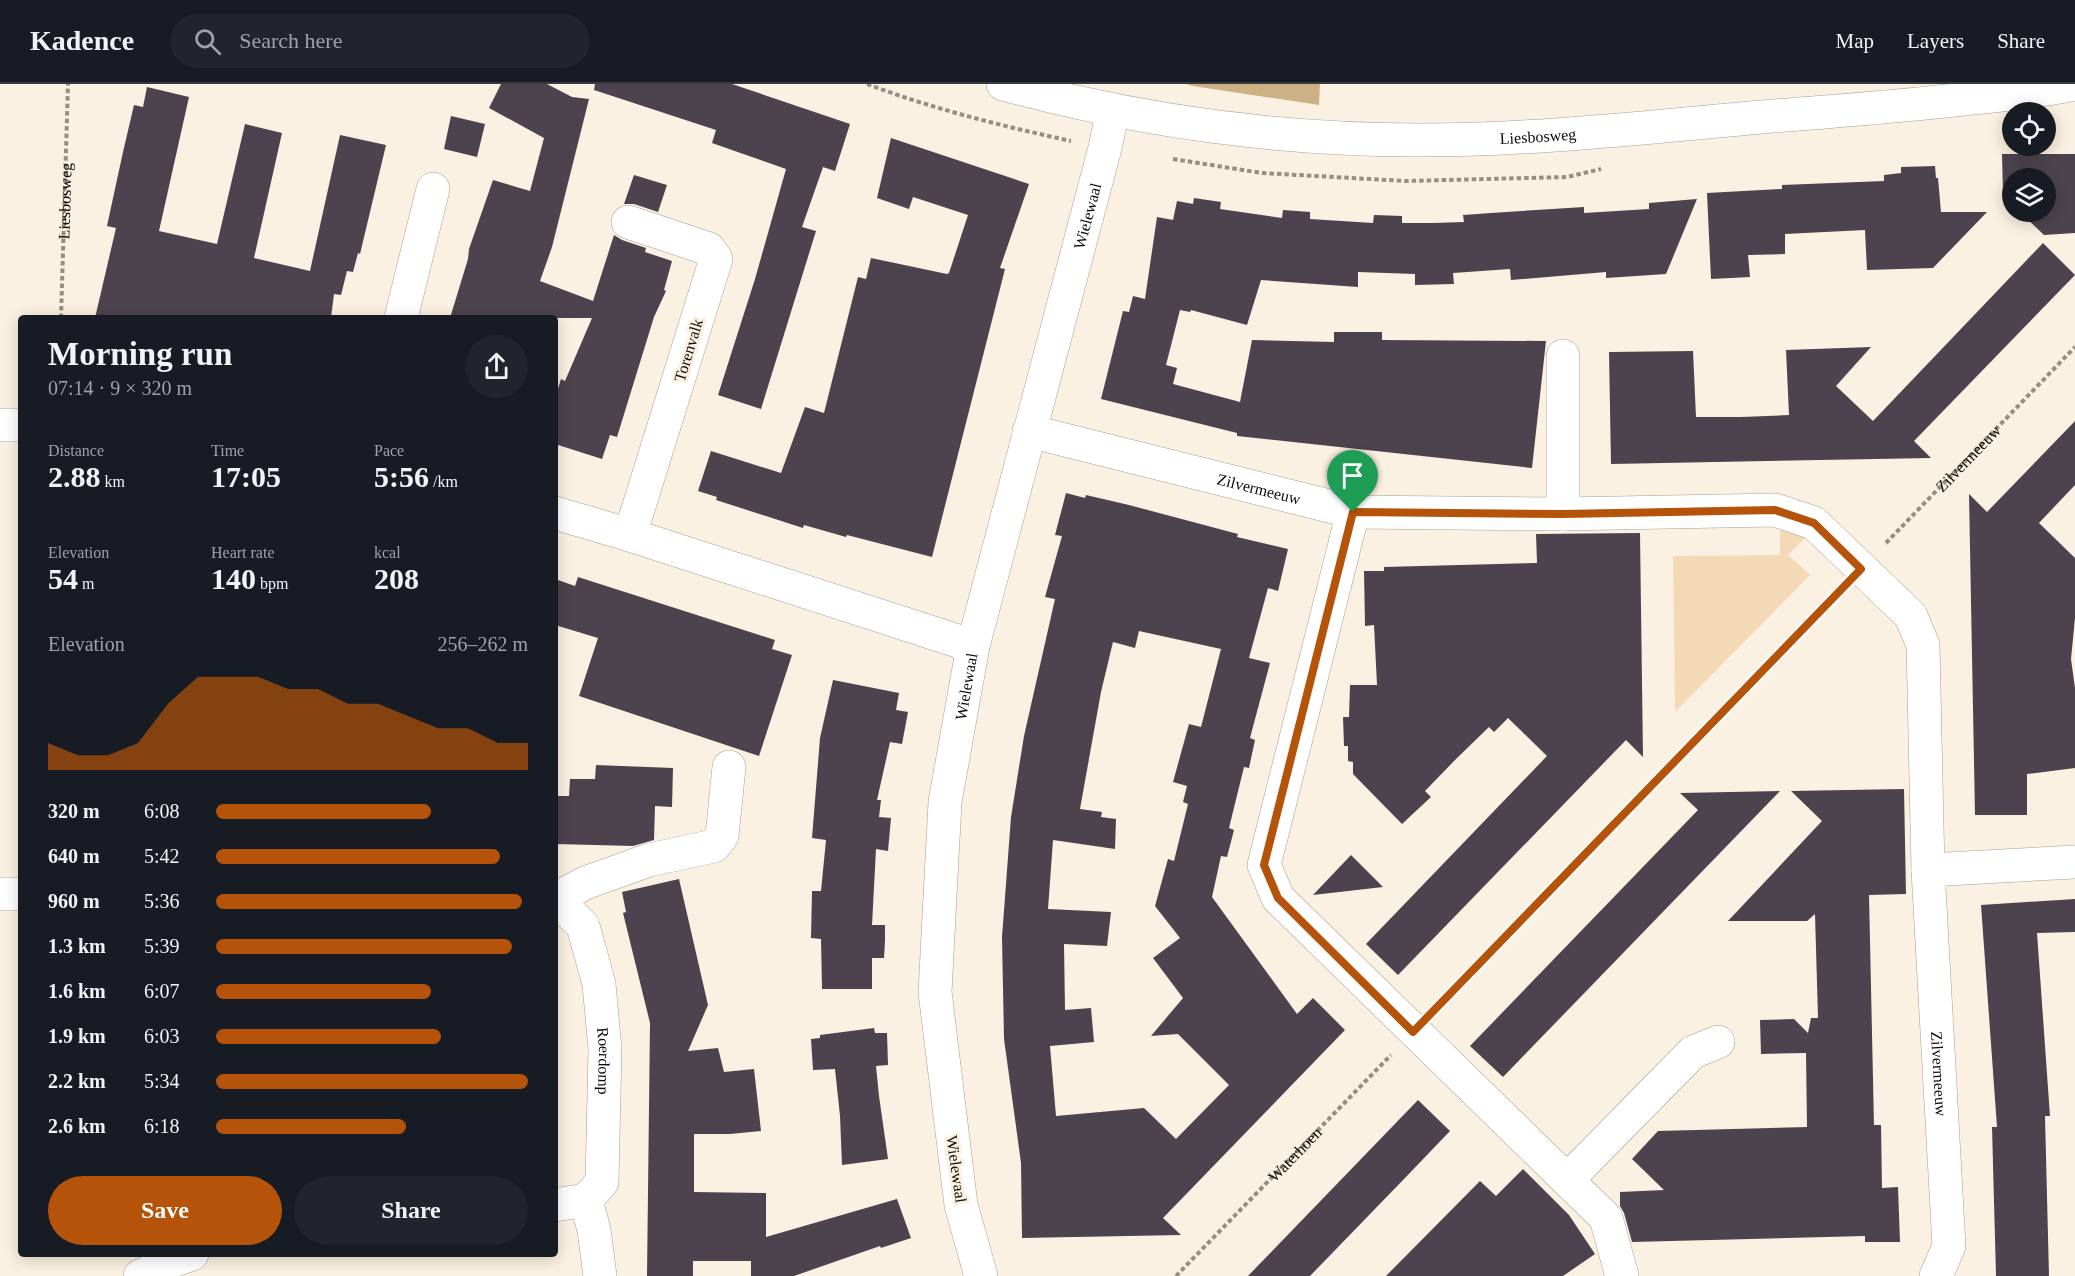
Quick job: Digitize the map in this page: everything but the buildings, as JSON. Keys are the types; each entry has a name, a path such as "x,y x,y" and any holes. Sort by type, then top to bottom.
{"street":[{"name":"Liesbosweg","path":"1003,84 1113,110 1199,125 1287,135 1421,140 1548,135 1930,103 2021,93 2074,84"},
{"name":"Wielewaal","path":"981,1276 961,1205 935,992 945,802 973,646 1105,148 1113,110"},
{"path":"402,315 433,189"},
{"name":"Torenvalk","path":"628,222 709,249 716,259 630,535"},
{"path":"1563,356 1563,514"},
{"path":"0,425 18,425"},
{"name":"Zilvermeeuw","path":"1029,431 1353,512 1563,514 1775,510 1814,523 1911,616 1923,645 1928,870 1949,1246 1936,1276"},
{"path":"1353,512 1264,865 1278,898 1606,1218 1622,1276"},
{"path":"558,514 973,646"},
{"name":"Roerdomp","path":"558,897 585,883 649,860 714,846 722,836 729,767"},
{"path":"1928,870 2075,862"},
{"path":"0,894 18,894"},
{"name":"Roerdomp","path":"558,900 583,926 599,984 605,1049 602,1182 570,1202"},
{"path":"1567,1180 1693,1052 1718,1042"},
{"path":"570,1202 594,1230 600,1276"},
{"path":"140,1276 184,1257"}],"path":[{"name":"Liesbosweg","path":"61,315 68,84"},
{"name":"Zilvermeeuw","path":"1861,569 2075,347"},
{"name":"Waterhoen","path":"1176,1276 1861,569"}],"shaded area":[{"path":"1186,84 1320,84 1319,105 1193,86"},
{"path":"1780,524 1810,533 1788,555 1810,575 1675,712 1673,556 1780,555"}],"route":[{"path":"1775,510 1814,523 1861,569 1413,1032 1278,898 1264,865 1353,512 1563,514 1775,510"}]}
